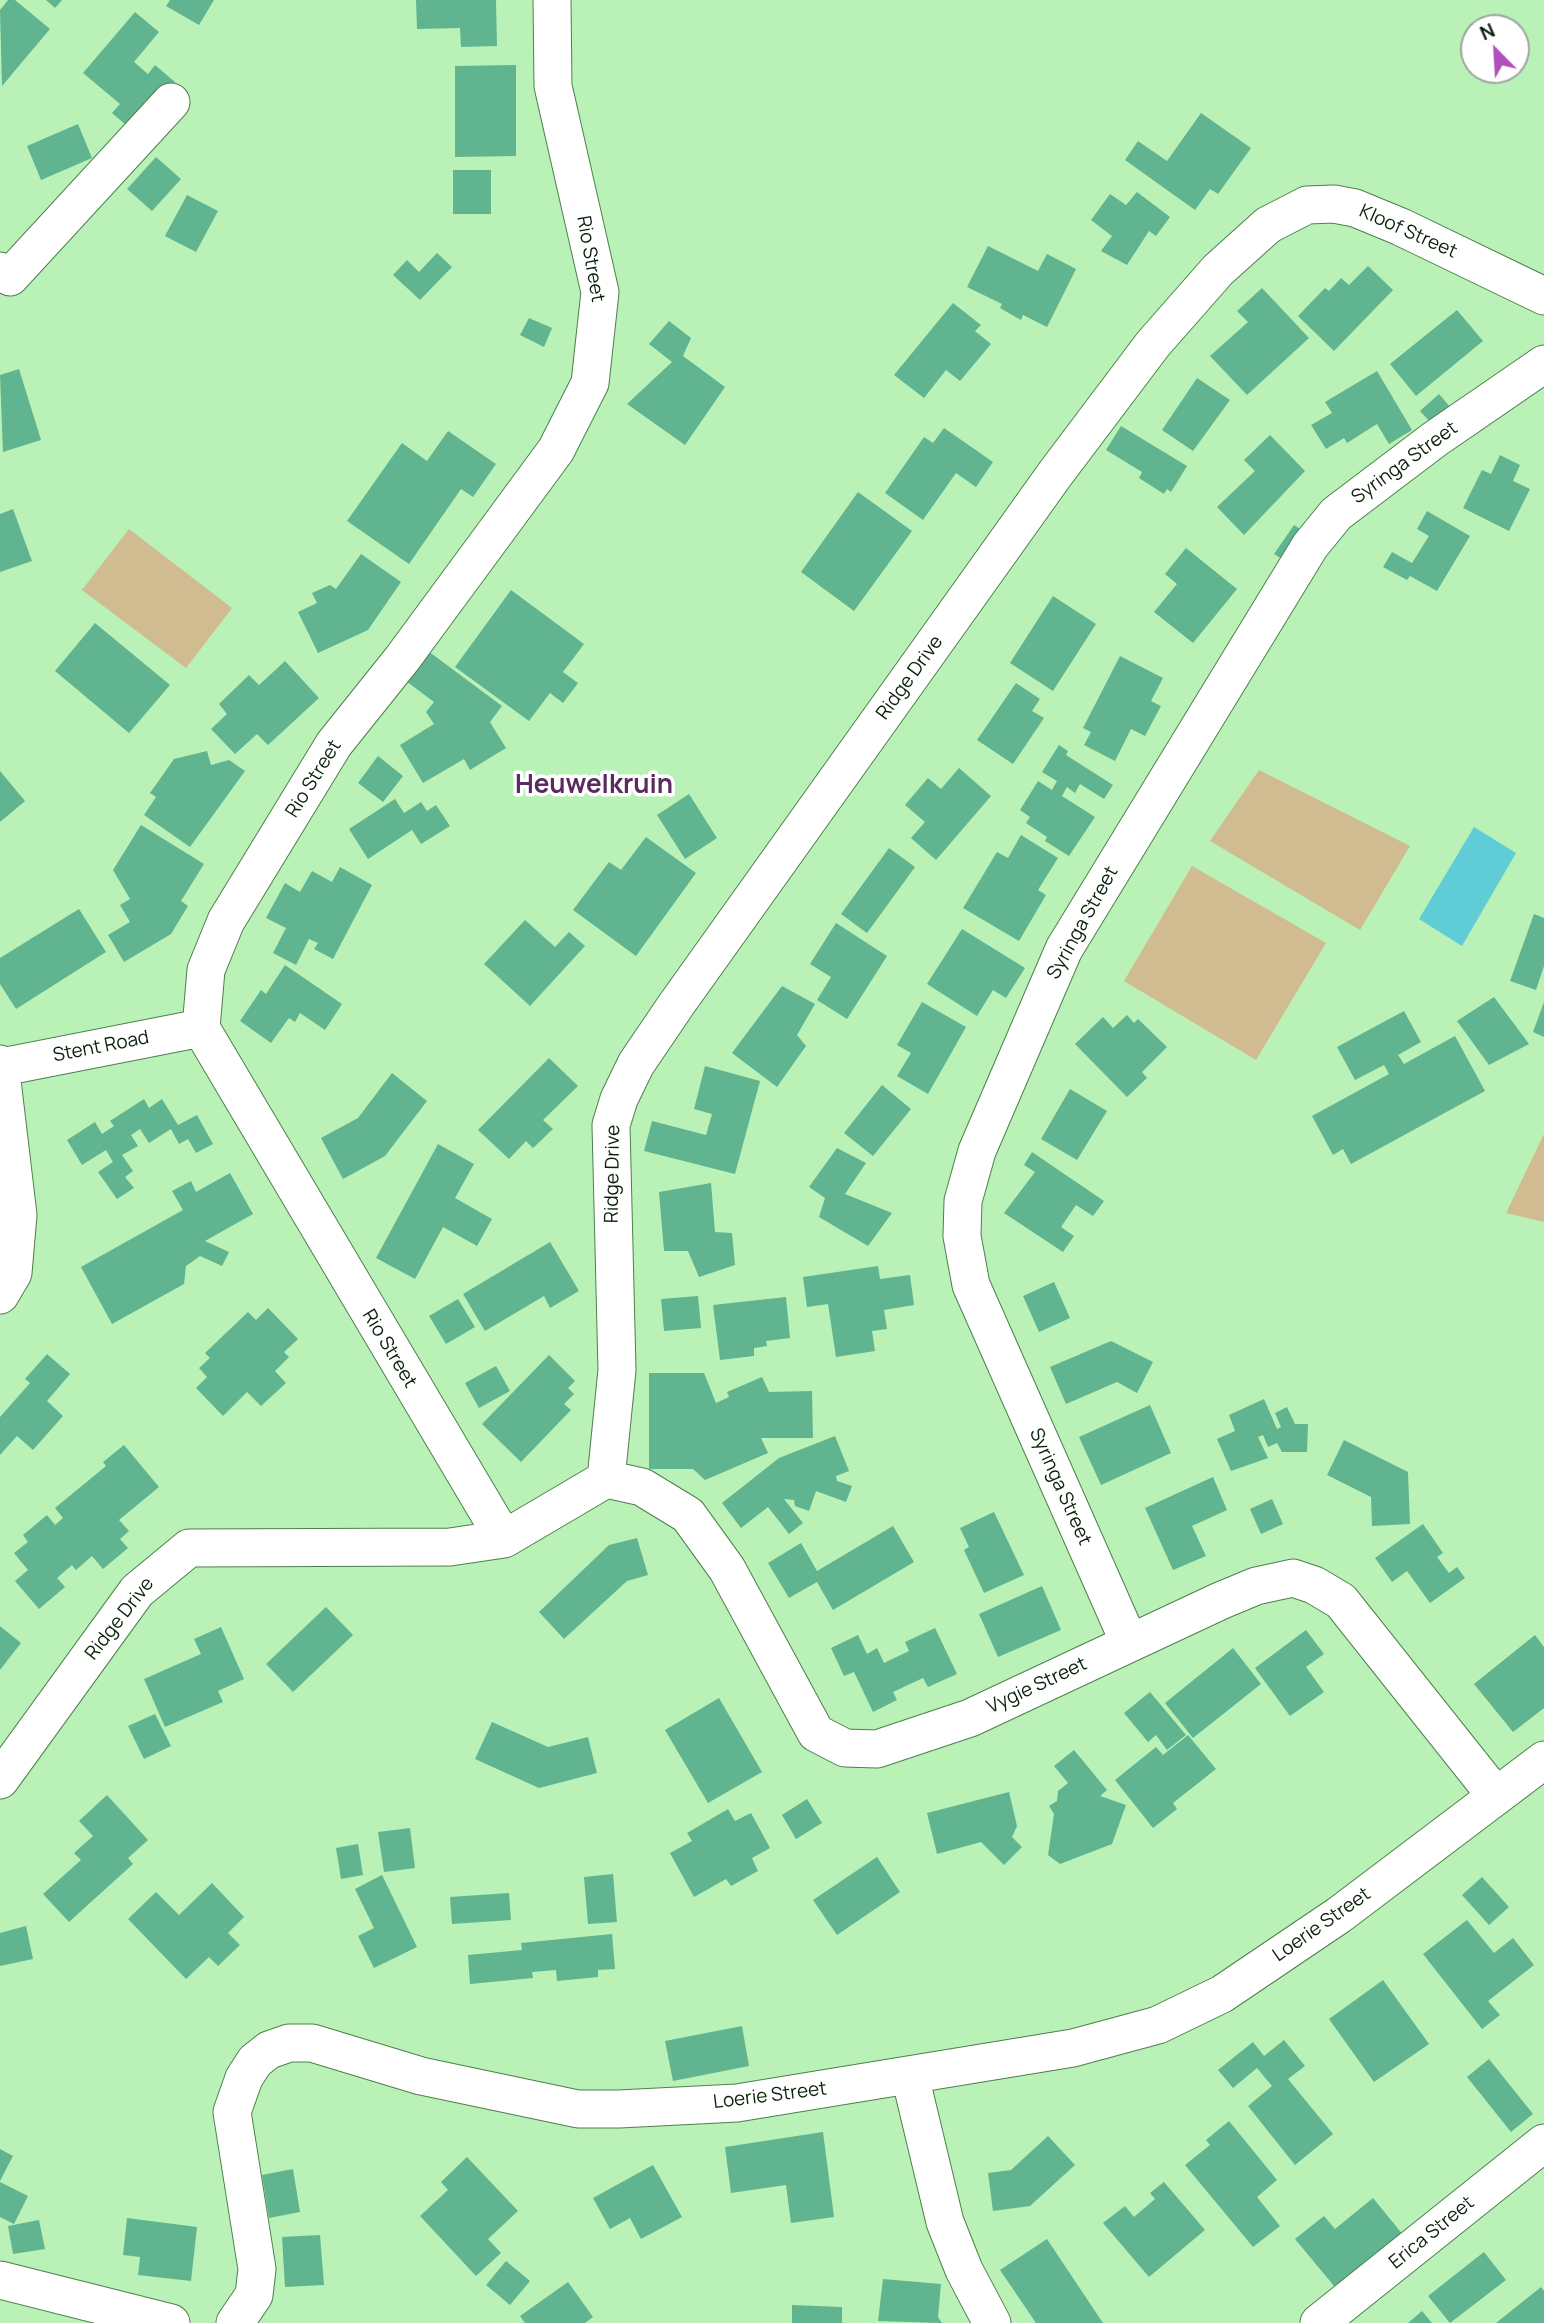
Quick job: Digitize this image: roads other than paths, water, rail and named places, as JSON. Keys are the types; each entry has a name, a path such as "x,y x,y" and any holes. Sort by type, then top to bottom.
{"street":[{"name":"Rio Street","path":"504,1539 201,1028 206,970 226,921 334,744 402,659 556,450 590,383 600,292 553,86 552,0"},
{"path":"5,274 171,102"},
{"name":"Kloof Street","path":"1268,225 1307,205 1334,204 1355,208 1544,296"},
{"name":"Ridge Drive","path":"0,1780 137,1591 189,1548 425,1548 504,1539 606,1479 617,1370 611,1125 619,1099 636,1064 1047,485 1153,344 1218,270 1268,225"},
{"name":"Syringa Street","path":"1129,1643 971,1284 962,1236 963,1201 977,1151 1064,949 1310,546 1336,514 1435,439 1544,365"},
{"name":"Stent Road","path":"1,1066 201,1028"},
{"path":"0,1295 13,1273 18,1215 1,1066"},
{"name":"Vygie Street","path":"606,1479 642,1487 688,1515 727,1569 816,1733 845,1748 877,1749 970,1718 1256,1586 1293,1578 1314,1585 1341,1601 1496,1796"},
{"path":"1496,1796 1544,1760"},
{"name":"Loerie Street","path":"236,2323 254,2295 257,2269 232,2112 244,2078 255,2061 269,2050 289,2043 312,2043 421,2076 578,2109 737,2103 1073,2048 1158,2025 1223,1994 1328,1922 1496,1796"},
{"path":"911,2076 945,2222 964,2270 992,2323"},
{"name":"Erica Street","path":"1320,2323 1544,2143"},
{"path":"0,2280 171,2323"}],"water":[{"path":"1474,827 1516,853 1462,946 1419,919"}],"district":[{"name":"Heuwelkruin","path":"594,786"}]}
